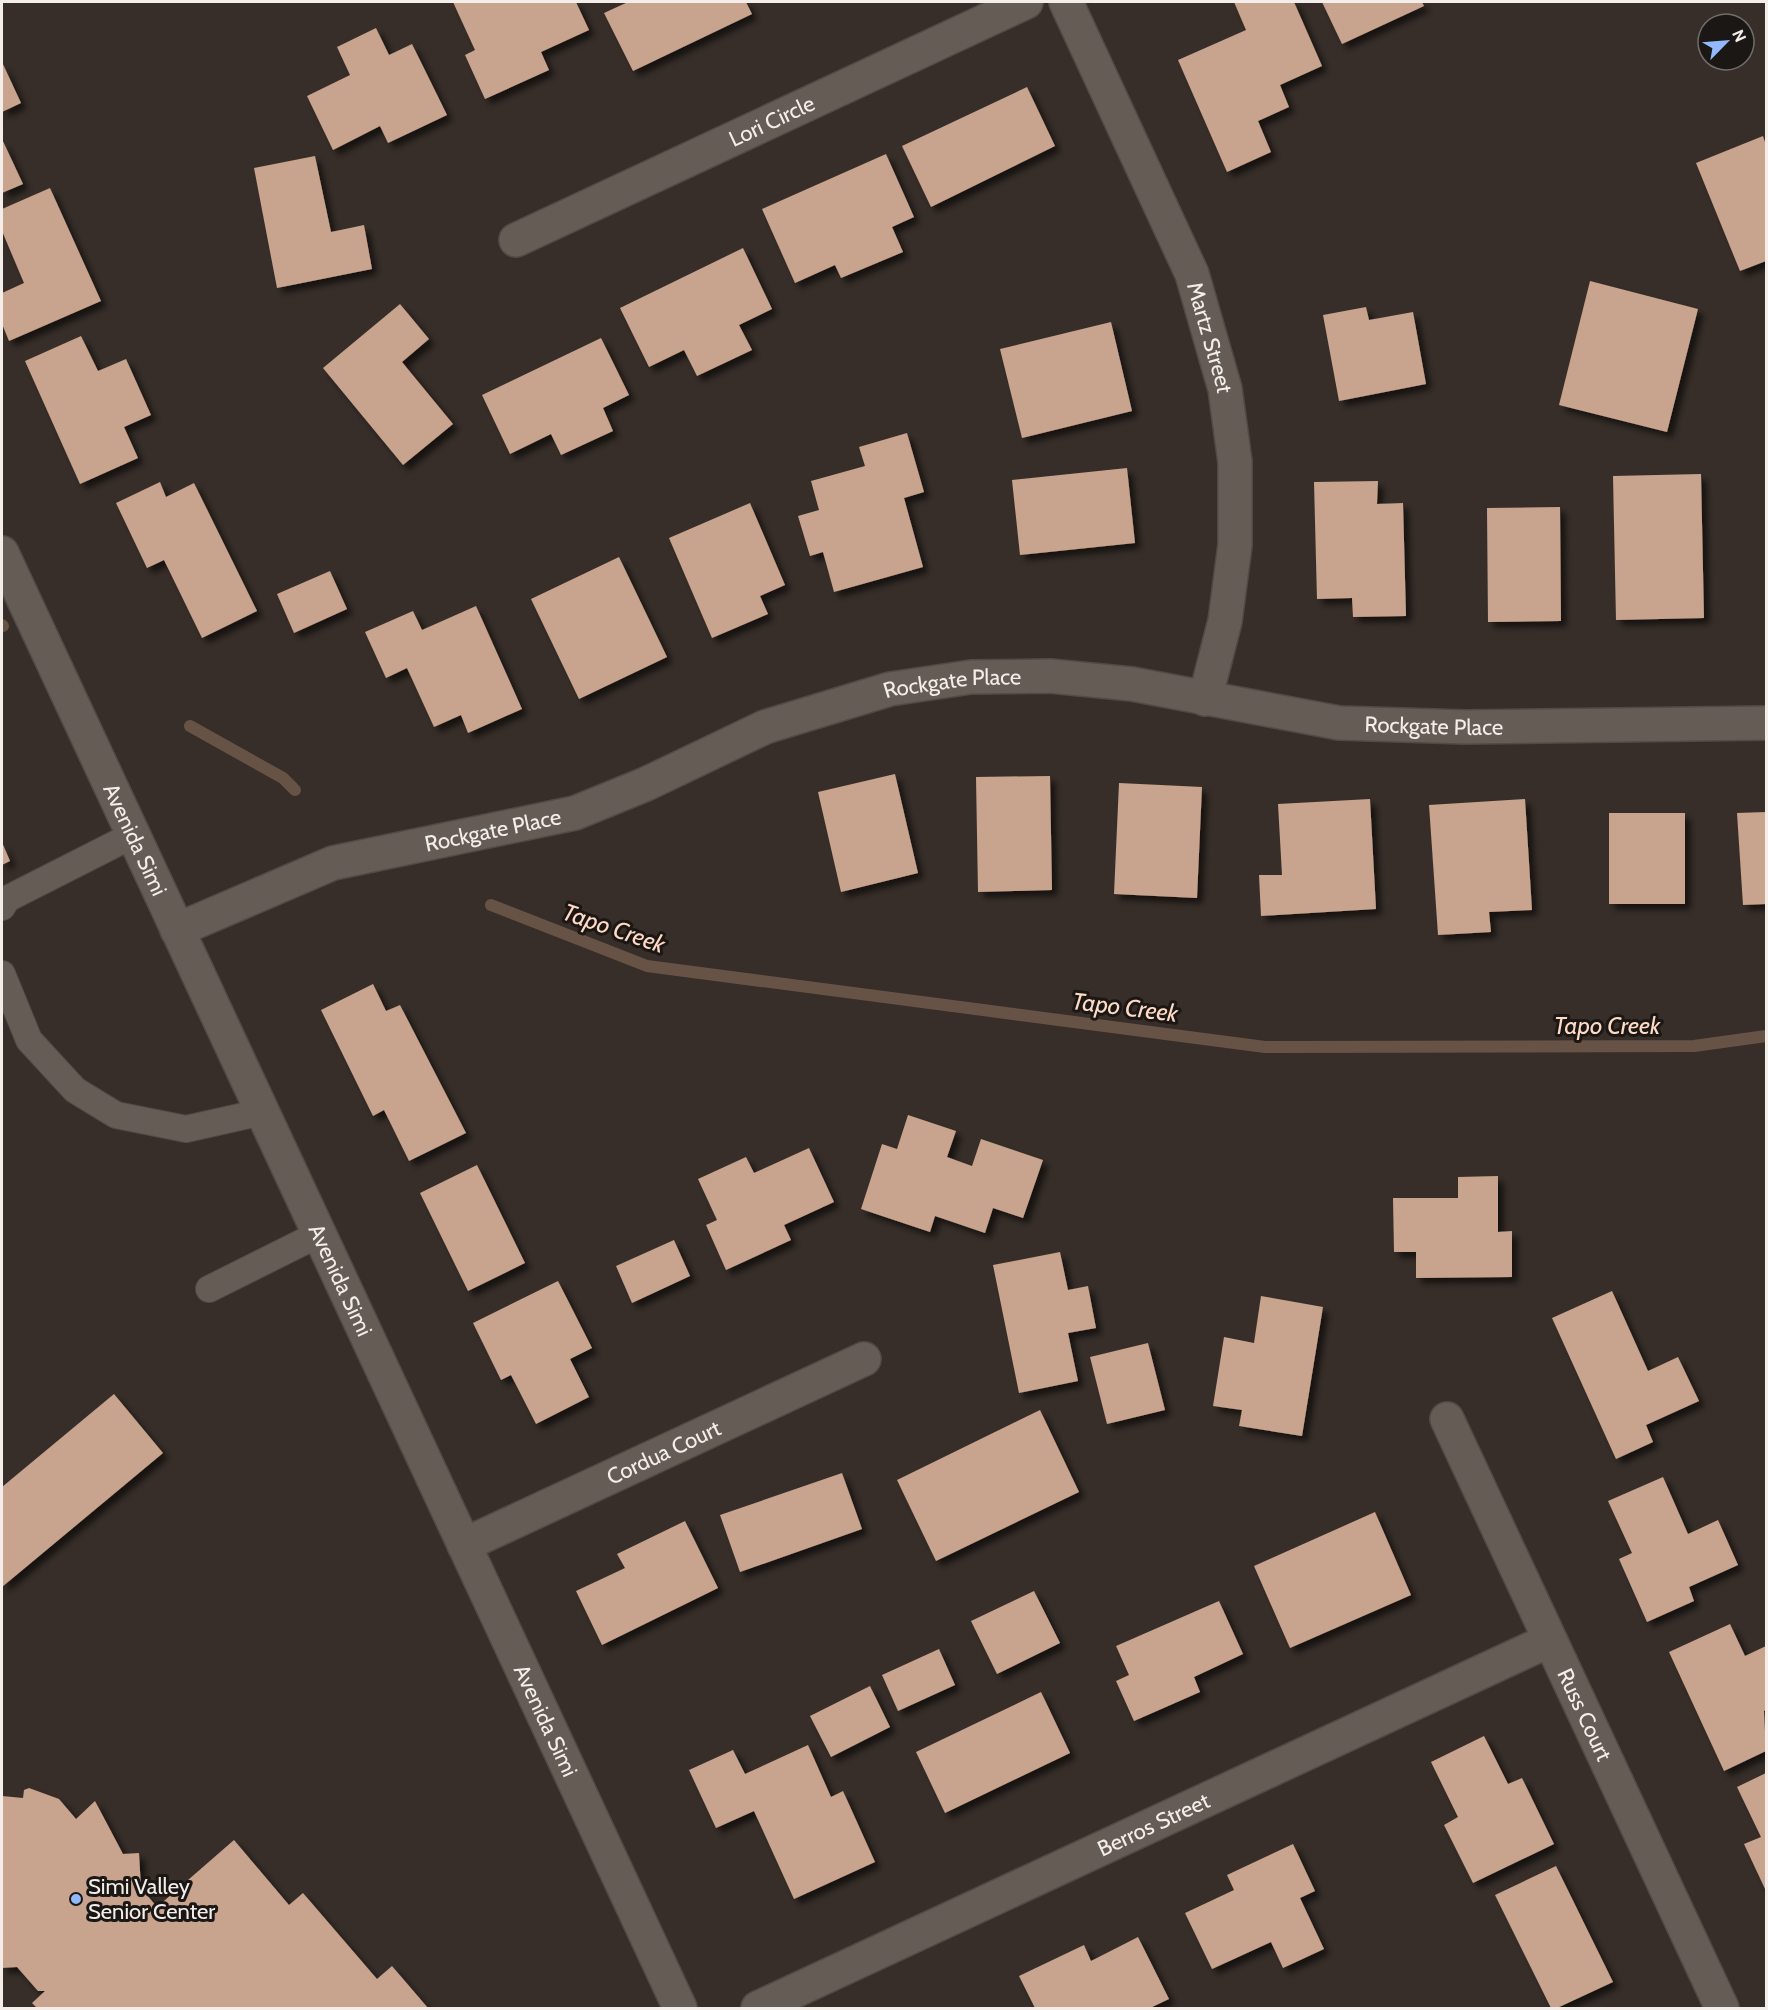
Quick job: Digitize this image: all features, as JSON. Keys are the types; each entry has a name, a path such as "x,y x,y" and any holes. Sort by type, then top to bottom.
{"street":[{"name":"Lori Circle","path":"516,240 1026,2"},
{"name":"Martz Street","path":"1066,2 1192,274 1225,389 1234,462 1235,545 1225,621 1205,699"},
{"name":"Avenida Simi","path":"2,553 680,2008"},
{"name":"Rockgate Place","path":"177,930 333,863 575,813 646,784 765,727 890,689 971,677 1050,676 1132,684 1338,723 1465,727 1767,723"},
{"name":"Cordua Court","path":"464,1545 864,1359"},
{"name":"Russ Court","path":"1448,1419 1722,2008"},
{"name":"Berros Street","path":"758,2008 1550,1640"}],"lane":[{"path":"2,908 6,899 133,835"},
{"path":"2,975 28,1040 75,1090 116,1115 186,1129 262,1112"},
{"path":"209,1288 319,1234"}],"building":[{"path":"453,2 576,2 589,30 541,52 549,70 485,99 465,55 475,50"},
{"path":"628,2 746,2 752,14 633,71 604,13"},
{"path":"1234,2 1294,2 1322,66 1280,85 1289,107 1258,121 1271,152 1227,172 1178,60 1246,30"},
{"path":"1322,2 1422,2 1424,6 1342,44"},
{"path":"376,28 389,55 412,44 447,115 388,143 380,126 333,150 307,96 350,75 337,47"},
{"path":"2,62 21,103 2,112"},
{"path":"1027,87 1055,146 931,207 902,146"},
{"path":"1763,136 1766,145 1766,261 1740,271 1696,163"},
{"path":"2,139 23,184 2,193"},
{"path":"886,154 914,217 892,227 903,252 841,278 835,265 795,283 762,209"},
{"path":"315,156 331,232 364,225 372,269 277,288 254,168"},
{"path":"50,188 101,301 9,341 2,324 2,293 24,283 2,231 2,209"},
{"path":"743,248 772,309 739,325 752,350 697,376 684,350 649,367 620,308"},
{"path":"1590,281 1698,309 1667,432 1559,405"},
{"path":"400,304 429,339 402,362 453,424 403,465 323,368"},
{"path":"1366,307 1369,320 1413,312 1426,384 1339,401 1323,315"},
{"path":"1111,322 1132,411 1022,438 1000,349"},
{"path":"81,336 98,371 126,359 151,415 124,427 138,458 80,484 25,361"},
{"path":"601,338 629,395 603,408 613,431 561,455 551,434 510,454 482,395"},
{"path":"907,433 924,492 904,498 923,567 834,592 823,552 810,556 798,516 819,510 811,481 865,466 859,447"},
{"path":"1127,468 1135,543 1020,555 1012,480"},
{"path":"1701,474 1704,618 1616,620 1613,476"},
{"path":"1378,481 1377,504 1403,503 1406,616 1353,617 1352,598 1317,599 1314,482"},
{"path":"160,482 166,497 194,483 257,611 202,638 164,560 147,568 116,503"},
{"path":"750,503 785,585 760,596 768,614 712,638 669,538"},
{"path":"1560,507 1561,621 1488,622 1487,508"},
{"path":"619,557 667,657 579,699 531,599"},
{"path":"330,571 347,609 294,633 277,594"},
{"path":"476,606 522,709 468,733 461,715 434,727 407,668 386,678 365,632 413,611 422,630"},
{"path":"895,774 918,873 841,892 818,792"},
{"path":"1050,776 1052,890 978,892 976,777"},
{"path":"1119,783 1202,787 1197,898 1114,894"},
{"path":"1370,799 1376,909 1261,916 1259,875 1282,875 1278,804"},
{"path":"1525,799 1532,910 1489,912 1491,932 1438,935 1429,805"},
{"path":"1766,812 1766,904 1743,905 1737,813"},
{"path":"1609,813 1685,813 1685,904 1609,904"},
{"path":"2,842 10,861 2,865"},
{"path":"373,984 386,1011 400,1005 466,1133 409,1161 384,1110 373,1116 321,1010"},
{"path":"908,1115 956,1131 947,1157 972,1166 981,1139 1043,1160 1023,1218 993,1208 985,1233 935,1216 930,1232 861,1209 882,1144 897,1149"},
{"path":"809,1148 834,1202 784,1225 791,1240 726,1270 706,1225 717,1220 698,1179 746,1157 754,1173"},
{"path":"477,1165 525,1263 468,1291 420,1193"},
{"path":"1498,1176 1498,1232 1512,1231 1512,1277 1416,1278 1416,1252 1394,1252 1393,1198 1458,1198 1458,1177"},
{"path":"674,1240 690,1276 632,1303 616,1266"},
{"path":"1060,1252 1068,1290 1088,1286 1096,1328 1068,1333 1078,1381 1019,1393 993,1265"},
{"path":"558,1281 592,1348 570,1359 589,1397 536,1424 511,1375 501,1380 473,1323"},
{"path":"1612,1291 1648,1371 1678,1357 1699,1401 1646,1425 1653,1442 1616,1459 1552,1318"},
{"path":"1261,1296 1323,1307 1302,1436 1239,1426 1242,1410 1213,1406 1224,1337 1254,1343"},
{"path":"1148,1343 1165,1410 1107,1424 1090,1357"},
{"path":"114,1394 163,1453 2,1587 2,1487"},
{"path":"1040,1410 1079,1492 936,1561 897,1480"},
{"path":"842,1473 862,1529 740,1572 720,1515"},
{"path":"1663,1477 1688,1534 1718,1520 1738,1565 1689,1587 1694,1601 1647,1622 1619,1559 1632,1553 1608,1501"},
{"path":"1375,1512 1411,1595 1290,1648 1254,1566"},
{"path":"685,1521 718,1588 602,1645 576,1591 625,1568 617,1554"},
{"path":"1034,1591 1060,1643 997,1674 971,1621"},
{"path":"1219,1601 1243,1654 1194,1677 1200,1692 1134,1721 1116,1681 1129,1675 1116,1646"},
{"path":"1730,1624 1745,1656 1766,1646 1766,1710 1764,1711 1766,1751 1724,1771 1669,1652"},
{"path":"939,1649 955,1685 898,1711 882,1675"},
{"path":"870,1686 890,1727 831,1757 810,1716"},
{"path":"1041,1692 1070,1753 945,1813 916,1752"},
{"path":"1484,1736 1508,1784 1522,1778 1554,1844 1473,1883 1444,1825 1458,1817 1431,1762"},
{"path":"808,1745 831,1797 843,1791 875,1862 794,1899 754,1811 716,1828 689,1770 733,1750 745,1774"},
{"path":"1766,1773 1766,1891 1744,1844 1761,1837 1737,1787"},
{"name":"Simi Valley Senior Center","path":"29,1788 59,1799 76,1819 95,1801 123,1854 139,1853 141,1888 157,1907 234,1840 289,1905 303,1893 377,1979 392,1966 428,2008 37,2008 32,2003 45,1991 38,1991 17,1967 2,1968 2,1796 23,1798 24,1790"},
{"path":"1293,1844 1315,1891 1300,1898 1324,1949 1283,1968 1271,1942 1212,1969 1185,1913 1234,1890 1227,1875"},
{"path":"1556,1866 1613,1982 1557,2008 1551,2008 1495,1895"},
{"path":"1138,1937 1169,1999 1150,2008 1035,2008 1019,1976 1084,1945 1091,1961"}],"waterway":[{"name":"Tapo Creek","path":"190,726 283,778 295,790"},
{"name":"Tapo Creek","path":"491,905 647,966 1265,1047 1694,1046 1766,1036"}],"place":[{"name":"Simi Valley Senior Center","path":"76,1899"}]}
